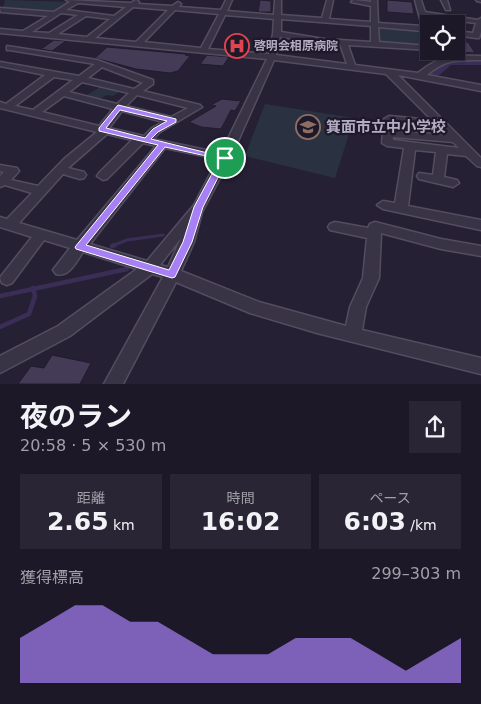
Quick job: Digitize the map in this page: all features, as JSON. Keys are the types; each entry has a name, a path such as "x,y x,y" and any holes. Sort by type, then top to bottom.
{"street":[{"path":"69,0 135,2 174,8 374,25 390,26 420,23"},
{"path":"26,33 76,0"},
{"path":"138,44 181,0"},
{"path":"203,51 229,0"},
{"path":"0,365 64,330 149,268 198,207 225,158 272,57 276,46 278,0"},
{"path":"325,21 330,0"},
{"path":"418,0 422,15"},
{"path":"444,0 448,9"},
{"path":"4,1 0,11 85,14 117,18"},
{"path":"89,39 135,2"},
{"path":"354,2 375,2 375,44"},
{"path":"50,36 85,14"},
{"path":"390,16 390,26"},
{"path":"404,20 420,22"},
{"path":"465,21 481,21 480,32 476,36 465,34"},
{"path":"0,31 272,57 322,51 343,42 375,44 386,49 420,48"},
{"path":"277,34 322,51 352,67 420,76 481,88"},
{"path":"343,42 352,67"},
{"path":"0,60 14,48 101,64 122,70 150,82 133,92 118,107 103,130 68,161 42,191 5,224"},
{"path":"420,76 438,61 447,57 481,58"},
{"path":"0,64 198,107 156,130 144,140 135,142 103,176"},
{"path":"35,113 101,64"},
{"path":"389,72 432,114 438,124 481,164"},
{"path":"4,106 52,74"},
{"path":"63,93 173,121"},
{"path":"4,106 225,158"},
{"path":"438,124 389,119 387,143 469,153"},
{"path":"389,134 453,139"},
{"path":"61,270 163,144"},
{"path":"401,208 410,145"},
{"path":"438,180 442,150"},
{"path":"61,170 80,175"},
{"path":"423,176 453,183"},
{"path":"1,177 42,191"},
{"path":"383,205 481,225"},
{"path":"113,384 172,274 187,242 198,207"},
{"path":"5,224 172,274 256,308 353,335 481,366"},
{"path":"335,227 374,234"},
{"path":"353,335 358,307 371,278 375,227 441,244 481,251"},
{"path":"7,279 41,235"}],"shaded area":[{"path":"5,0 71,2 55,13 3,9"},
{"path":"377,27 420,30 420,45 378,43"},
{"path":"100,87 120,91 113,96 107,95 98,100 84,97"},
{"path":"265,104 354,118 335,178 245,156"}],"building":[{"path":"260,0 271,1 271,12 258,12"},
{"path":"387,0 412,2 414,14 387,12"},
{"path":"54,40 66,41 52,51 41,49"},
{"path":"465,42 468,42 475,53 465,52"},
{"path":"107,47 186,54 190,56 178,71 170,73 136,69 95,58"},
{"path":"207,55 229,57 223,66 200,64"},
{"path":"222,99 241,101 235,111 231,110 221,129 201,127 189,122 216,106 211,105"},
{"path":"52,355 91,363 80,384 18,384 31,366 44,368"}],"waterway":[{"path":"431,74 449,61 481,61"},
{"path":"115,245 112,246 127,240 163,235"},
{"path":"33,289 127,269"},
{"path":"0,296 33,289"},
{"path":"0,327 29,314 35,296 33,289"}],"place":[{"name":"啓明会相原病院","path":"237,46"},
{"name":"箕面市立中小学校","path":"308,127"}],"route":[{"path":"225,158 198,153 146,140 102,129 118,107 173,121 156,130 146,140 163,144 80,247 172,274 187,242 198,207 225,158"}]}
